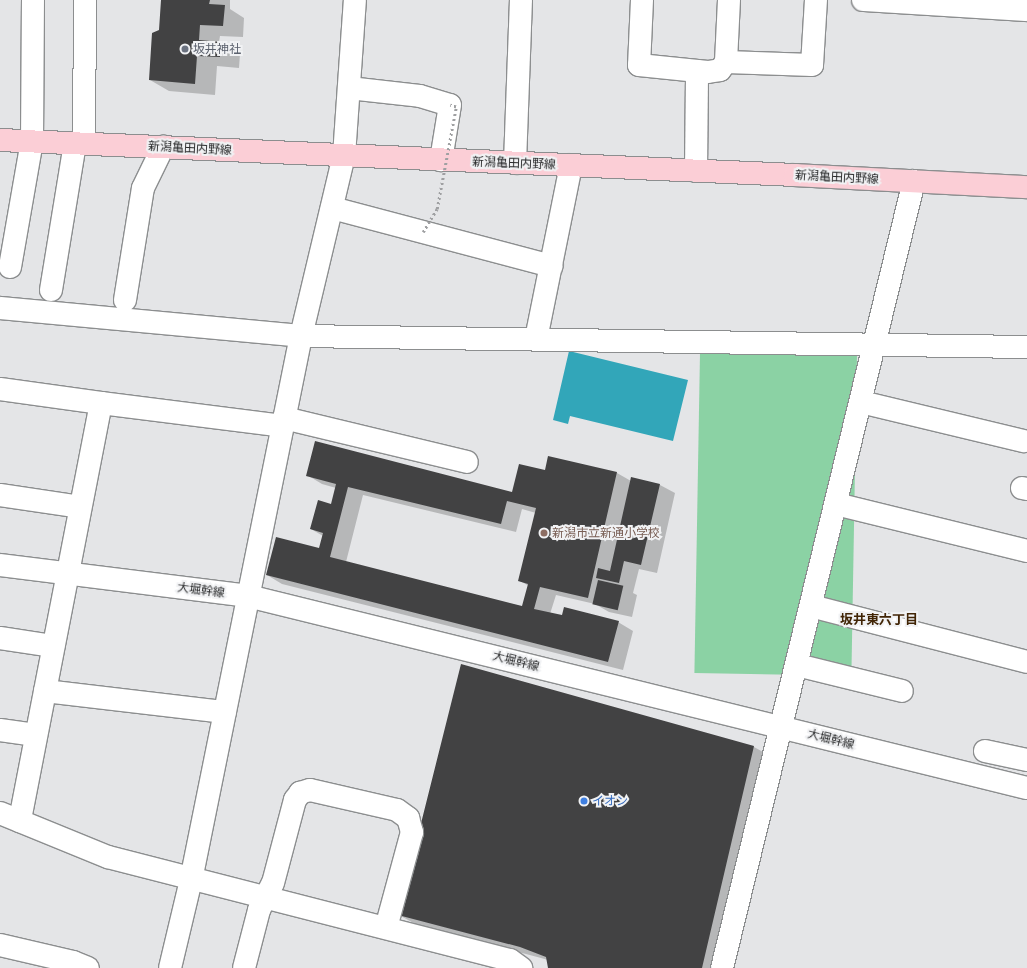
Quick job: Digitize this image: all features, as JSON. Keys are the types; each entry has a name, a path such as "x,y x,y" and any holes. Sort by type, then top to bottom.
{"main road":[{"name":"新潟亀田内野線","path":"0,140 914,181 1027,188"}],"street":[{"path":"10,267 32,141 33,0"},
{"path":"51,290 80,143 85,0"},
{"path":"170,968 191,880 301,336 344,156 355,0"},
{"path":"515,163 521,0"},
{"path":"642,0 639,65 697,71 720,70 726,62 729,0"},
{"path":"726,62 812,65 816,0"},
{"path":"862,0 1027,10"},
{"path":"696,171 697,71"},
{"path":"349,88 420,96 450,104 441,160"},
{"path":"125,300 143,188 164,147"},
{"path":"536,339 571,165"},
{"path":"722,968 914,181"},
{"path":"332,208 551,266"},
{"path":"0,308 301,336 1027,347"},
{"path":"0,389 101,403 284,422 467,462"},
{"path":"861,402 1024,441"},
{"path":"20,821 101,403"},
{"path":"0,495 80,507"},
{"path":"836,504 1027,551"},
{"name":"大堀幹線","path":"0,565 248,596 782,726 1027,788"},
{"path":"811,606 1027,662"},
{"path":"0,638 53,646"},
{"path":"797,665 902,691"},
{"path":"45,691 225,712"},
{"path":"0,730 36,735"},
{"path":"985,751 1027,760"},
{"path":"244,968 259,910 273,883 295,800 300,793 310,790 397,810 408,818 412,832 386,928"},
{"path":"0,813 108,857 191,880 266,897 510,960 521,968"},
{"path":"0,945 73,962 88,968"}],"path":[{"path":"423,232 437,209 456,107 450,104"}],"green space":[{"path":"700,353 857,356 851,676 694,673"}],"water":[{"path":"569,351 688,380 673,441 570,416 568,424 553,420"}],"building":[{"name":"坂井神社","path":"161,0 210,0 209,4 225,5 223,26 200,25 199,40 221,42 220,57 197,56 195,84 149,80 152,33 159,30"},
{"path":"315,441 512,492 519,464 545,470 548,456 617,472 588,598 540,587 534,609 562,615 564,607 619,621 608,662 266,575 276,537 319,548 323,533 310,529 318,500 331,504 336,484 306,476","holes":["348,487 501,524 507,501 536,508 518,581 528,584 522,606 330,557"]},
{"path":"631,477 660,484 641,565 624,561 619,583 596,578 598,568 610,571"},
{"path":"598,580 623,586 618,610 592,604"},
{"name":"イオン","path":"461,664 754,746 702,968 548,968 546,957 520,947 398,915"}],"place":[{"name":"坂井神社","path":"185,49"},
{"name":"新潟市立新通小学校","path":"544,533"},
{"name":"イオン","path":"584,801"}],"district":[{"name":"坂井東六丁目","path":"879,619"}]}
